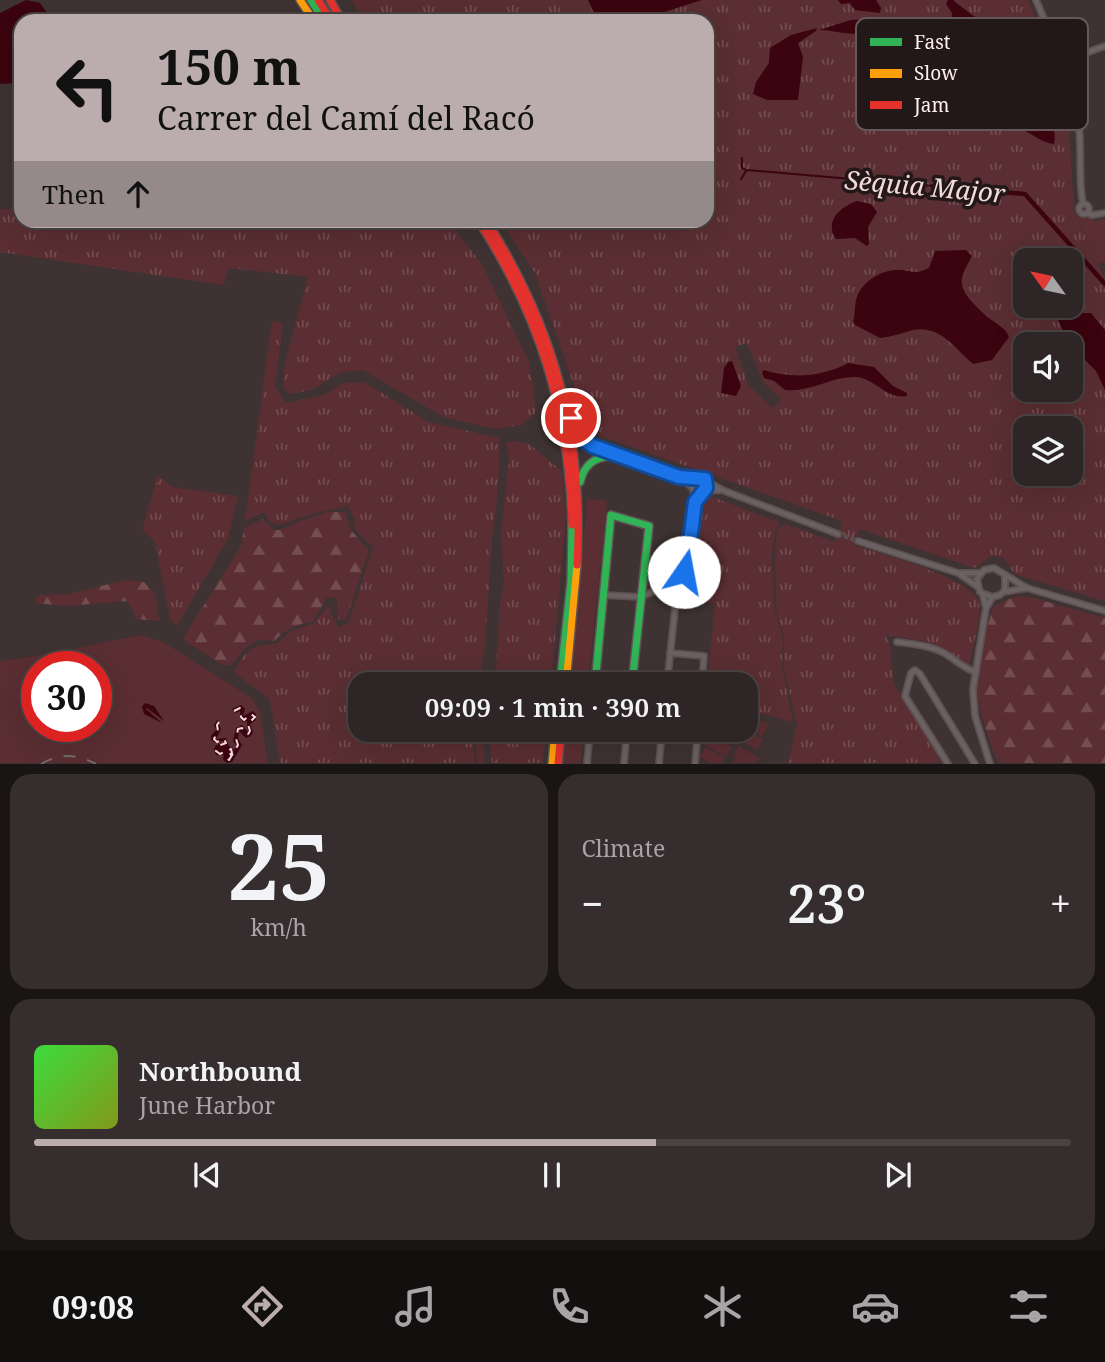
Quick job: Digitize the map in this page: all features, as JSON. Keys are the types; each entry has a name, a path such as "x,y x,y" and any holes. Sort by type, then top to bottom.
{"main road":[{"path":"483,228 512,274 533,320 545,353 564,430 570,469 572,550 561,672"},
{"path":"491,228 518,271 552,351 574,450 579,506"},
{"path":"559,380 580,437 619,457"},
{"path":"567,672 579,551 581,476 584,468 597,457 619,457"},
{"path":"596,672 611,515 649,526 633,672"},
{"path":"552,764 554,742"},
{"path":"558,764 560,742"}],"street":[{"path":"1036,0 1043,18"},
{"path":"1088,52 1105,46"},
{"path":"1078,130 1083,204 1088,206 1087,213 1105,213"},
{"path":"619,457 679,477 705,479 722,490 838,534"},
{"path":"679,477 693,487 722,490"},
{"path":"668,672 678,580 687,564 696,478"},
{"path":"695,502 707,483 705,479"},
{"path":"858,541 958,573 978,587"},
{"path":"958,573 981,573 994,568 1027,588 1105,611"},
{"path":"981,573 977,579 978,587 986,608"},
{"path":"1003,592 1005,576"},
{"path":"604,595 641,597 678,580"},
{"path":"990,764 975,716 973,689 986,608 992,597 1003,592 1027,588"},
{"path":"982,594 992,597"},
{"path":"897,642 926,646 976,672"},
{"path":"670,653 705,656 703,672"},
{"path":"948,764 905,696 911,673 915,670 975,764"},
{"path":"587,764 589,742"},
{"path":"624,764 626,742"},
{"path":"659,764 661,742"},
{"path":"695,764 696,742"}],"green space":[{"path":"352,0 1028,0 1035,18 856,18 856,130 1069,130 1074,211 1105,279 1105,601 1016,575 1003,558 992,556 974,568 859,529 854,545 943,576 973,593 979,602 978,625 969,666 929,642 885,635 890,645 894,684 943,763 788,763 797,725 784,669 784,638 776,608 777,530 785,524 835,542 842,521 590,432 535,273 505,228 714,228 714,14 361,14","holes":["747,343 764,383 781,399 773,408 748,385 735,347"]},
{"path":"14,207 14,228 454,228 482,264 529,362 535,413 522,425 495,429 443,417 363,370 342,372 311,390 290,394 283,389 284,367 308,277 229,268 223,285 0,252 0,210"},
{"path":"1077,216 1093,218 1094,221 1105,219 1105,261 1098,264"},
{"path":"272,321 283,323 275,385 286,403 323,395 344,383 364,382 429,422 499,438 498,489 481,672 348,672 348,742 473,742 475,763 280,763 270,699 233,672 254,647 276,644 290,632 314,623 329,605 339,628 349,622 373,547 355,529 348,506 311,514 279,525 270,522 264,512 245,521"},
{"path":"514,441 529,444 562,471 566,519 552,672 496,672 500,601 504,582 501,535 509,459 506,443"},
{"path":"158,476 173,487 238,496 228,539 177,626 170,619 155,542 142,529"},
{"path":"710,496 781,523 776,528 772,553 774,606 783,641 782,666 793,722 758,713 758,672 708,672 715,603 682,600 691,572 705,502"},
{"path":"587,499 607,501 589,672 572,672"},
{"path":"327,512 345,512 350,529 369,550 346,620 338,620 337,599 327,597 313,622 292,628 274,641 258,640 245,648 231,666 221,664 185,641 184,637 241,546 244,528 263,519 274,530 280,530"},
{"path":"125,580 144,582 156,595 161,621 136,619 127,601 67,606 35,603 35,598 40,595 69,594"},
{"path":"1016,596 1030,597 1105,618 1105,763 998,763 986,732 978,699 978,678 994,606"},
{"path":"135,636 163,642 252,698 260,712 268,763 0,763 0,661 21,658 21,742 112,742 112,651 64,651"},
{"path":"758,719 769,725 762,737 758,734"},
{"path":"758,736 763,739 757,750 743,742 758,742"},
{"path":"476,742 483,742 485,763 477,763"},
{"path":"489,742 545,742 543,763 492,763"},
{"path":"566,742 583,742 581,763 563,763"},
{"path":"707,742 723,742 732,747 726,757 705,745"},
{"path":"739,746 760,758 756,763 733,763 736,758 733,756"},
{"path":"705,747 725,758 722,763 711,763 699,757"}],"shaded area":[{"path":"26,0 40,3 48,14 14,14 14,83 0,84 0,13"},
{"path":"588,0 702,0 658,14 593,14"},
{"path":"838,0 876,0 881,8 880,13 855,10 850,3 841,4"},
{"path":"948,0 953,0 977,18 951,18 952,13 946,4"},
{"path":"856,20 856,34 819,30"},
{"path":"817,28 798,43 803,57 798,100 767,100 753,94 756,82 769,63 770,48 791,35"},
{"path":"1023,130 1054,130 1054,144"},
{"path":"857,201 871,204 877,212 868,227 867,246 855,238 836,239 833,232 836,216"},
{"path":"966,250 972,256 963,274 963,289 972,302 1009,337 992,360 973,364 946,339 932,331 913,330 880,338 853,322 858,294 874,277 895,270 915,272 929,268 935,251"},
{"path":"1083,313 1091,313 1105,330 1105,390 1096,371 1083,358 1083,332 1064,332 1057,318 1083,318"},
{"path":"732,361 741,386 736,396 721,393 724,368"},
{"path":"848,363 874,367 893,386 907,393 907,396 893,395 863,378 856,377 803,389 785,390 774,381 764,378 762,372 764,370 785,375 818,374"},
{"path":"145,703 154,706 164,721 146,709 162,723 144,714 142,707"},
{"path":"241,705 245,709 243,716 253,711 256,720 250,724 253,732 251,736 246,738 239,731 238,739 242,745 232,762 227,763 223,760 224,755 216,755 214,749 216,745 224,743 223,741 215,743 211,736 216,730 214,725 217,720 221,729 216,739 226,738 234,750 237,746 233,741 236,728 242,725 248,732 247,721 243,722 240,718 240,711 235,713 232,709"}],"waterway":[{"name":"Sèquia Major","path":"742,158 742,168 746,170 933,186"},
{"name":"Sèquia Major","path":"741,179 746,171"},
{"name":"Sèquia Major","path":"933,186 1025,194 1105,284"}],"ferry route":[{"path":"219,722 214,739 217,742 224,739 226,743 218,746 216,751 220,754 231,749 232,753 226,757 229,760 238,745 238,729 242,728 248,734 248,724 255,717 251,714 244,720 240,708 234,711"}],"tunnel":[{"path":"838,534 858,541"}],"railway":[{"path":"41,764 68,756 96,764"}],"traffic: fast":[{"path":"311,0 320,14"},
{"path":"573,423 582,440 619,457"},
{"path":"580,482 591,463 611,456"},
{"path":"596,672 611,515 649,526 633,672"},
{"path":"561,672 571,581 572,525"}],"traffic: slow":[{"path":"300,0 309,14"},
{"path":"567,672 577,565"},
{"path":"552,764 554,742"}],"traffic: jam":[{"path":"318,0 327,14"},
{"path":"330,0 338,14"},
{"path":"483,228 518,292 547,365 565,442 572,525"},
{"path":"491,228 530,302 560,385 575,472 577,565"},
{"path":"558,764 560,742"}],"route":[{"path":"571,418 580,437 593,446 679,477 705,479 706,488 695,502 684,572"}]}
